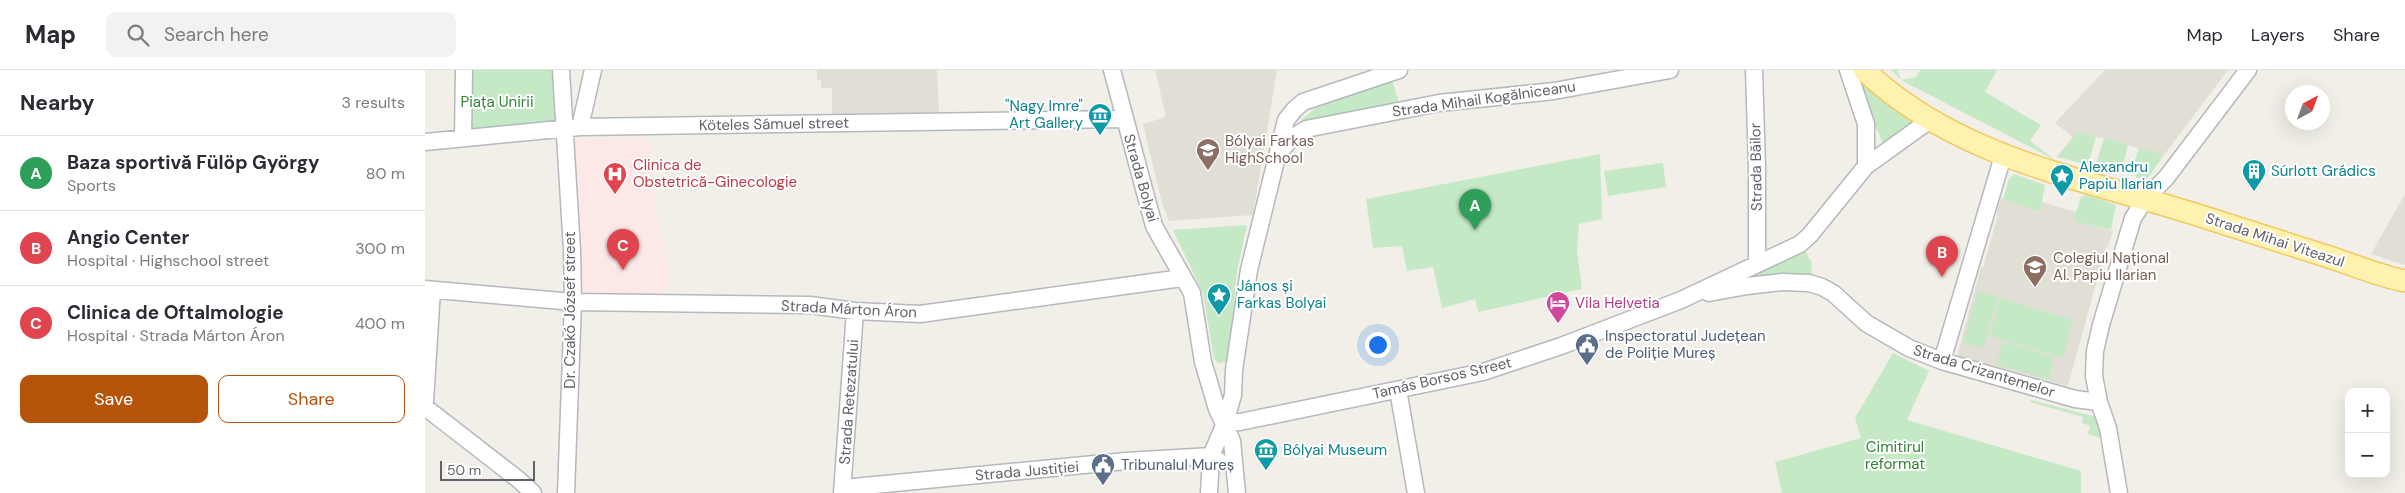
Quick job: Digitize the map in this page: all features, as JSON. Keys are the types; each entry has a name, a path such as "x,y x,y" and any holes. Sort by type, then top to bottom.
{"main road":[{"name":"Strada Mihai Viteazul","path":"1864,70 1892,95 1931,120 2003,156 2053,173 2146,198 2405,281"}],"street":[{"path":"463,137 464,70"},
{"path":"561,70 572,128"},
{"path":"572,128 593,70"},
{"name":"Strada Bolyai","path":"1111,70 1154,226 1192,293 1203,362 1217,409 1232,441 1237,493"},
{"path":"1209,493 1211,456 1225,423 1233,395 1234,370 1249,270 1286,120 1303,102 1399,70"},
{"name":"Strada Mihail Kogălniceanu","path":"1278,153 1292,138 1306,129 1439,103 1554,91 1670,70"},
{"name":"Strada Băilor","path":"1754,70 1757,264"},
{"path":"1849,70 1866,124 1865,166"},
{"path":"2119,493 2108,428 2099,402 2094,376 2095,350 2133,218 2146,198 2167,178 2248,70"},
{"name":"Köteles Sámuel street","path":"425,142 572,128 1123,119"},
{"path":"1681,300 1800,244 1865,166 1931,120"},
{"name":"Dr. Czakó József street","path":"566,493 573,302 572,128"},
{"path":"1942,361 2003,156"},
{"name":"Strada Márton Áron","path":"429,290 573,302 810,305 855,311 920,314 1182,278"},
{"name":"Strada Crizantemelor","path":"1681,300 1747,286 1782,282 1809,283 1822,287 1833,294 1879,333 1942,361 2075,399 2099,402"},
{"path":"425,402 429,290"},
{"name":"Tamás Borsos Street","path":"1225,423 1240,422 1483,372 1561,346 1681,300"},
{"name":"Strada Retezatului","path":"843,490 855,311"},
{"path":"1203,362 1214,375 1221,376 1234,370"},
{"path":"1398,390 1416,493"},
{"path":"425,407 505,468 533,493"},
{"path":"1211,456 1234,470"},
{"name":"Strada Justiției","path":"843,490 1127,461 1211,456"}],"shaded area":[{"path":"817,70 937,70 939,113 832,115 832,88 821,88 821,81 817,80"},
{"name":"Bólyai Farkas HighSchool","path":"1155,70 1277,70 1253,215 1169,221 1162,203 1143,124 1166,117"},
{"path":"2105,70 2228,70 2164,155 2078,132 2073,137 2055,123"},
{"name":"Clinica de Obstetrică-Ginecologie","path":"573,139 650,139 656,210 668,267 667,297 579,295"},
{"path":"2405,194 2405,265 2371,254"},
{"name":"Colegiul Național Al. Papiu Ilarian","path":"2001,198 2039,212 2042,202 2076,212 2073,221 2113,231 2108,247 2106,247 2068,386 1957,356 1981,267 1983,267 1998,216 1996,215"}],"green space":[{"name":"Piața Unirii","path":"464,70 561,70 565,128 463,137"},
{"path":"1891,70 1897,70 1901,80"},
{"path":"1920,70 1997,70 1985,92 2041,125 2030,141 2055,160 1901,80 1916,77"},
{"path":"1857,77 1882,101 1914,124 1884,145 1871,117"},
{"path":"1392,80 1399,103 1304,122 1302,119 1316,108"},
{"path":"2077,132 2096,136 2088,165 2057,157"},
{"path":"2104,138 2128,145 2124,161 2116,172 2095,167"},
{"path":"2139,148 2164,155 2147,179 2136,177 2134,163"},
{"path":"1600,154 1602,219 1579,224 1577,250 1582,289 1478,312 1475,299 1442,308 1433,267 1407,271 1402,246 1373,248 1366,199"},
{"path":"1663,163 1666,187 1608,196 1604,171"},
{"path":"2014,174 2045,185 2040,212 2003,199 2009,179"},
{"path":"2087,195 2116,205 2111,230 2073,221 2081,197"},
{"path":"1247,225 1237,271 1229,356 1225,362 1218,363 1214,358 1203,293 1173,230"},
{"path":"1804,249 1811,261 1812,274 1774,274 1741,278"},
{"path":"1978,291 1998,297 1984,348 1963,343"},
{"path":"2000,298 2072,320 2063,358 1990,336"},
{"path":"2003,342 2054,357 2049,379 1996,365"},
{"name":"Cimitirul reformat","path":"1893,353 1929,371 1907,420 2081,471 2081,493 1782,493 1775,462 1861,438 1855,418"},
{"path":"2031,400 2096,417 2102,438 2088,434 2090,426 2082,423 2083,417 2030,402"}],"place":[{"name":"\"Nagy Imre\" Art Gallery","path":"1100,136"},
{"name":"Bólyai Farkas HighSchool","path":"1208,171"},
{"name":"Súrlott Grádics","path":"2254,192"},
{"name":"Clinica de Obstetrică-Ginecologie","path":"615,195"},
{"name":"Alexandru Papiu Ilarian","path":"2062,197"},
{"name":"Baza sportivă Fülöp György","path":"1475,230"},
{"name":"Clinica de Oftalmologie","path":"623,270"},
{"name":"Angio Center","path":"1942,277"},
{"name":"Colegiul Național Al. Papiu Ilarian","path":"2035,288"},
{"name":"János și Farkas Bolyai","path":"1219,316"},
{"name":"Vila Helvetia","path":"1558,324"},
{"name":"Inspectoratul Județean de Poliție Mureș","path":"1587,366"},
{"name":"Bólyai Museum","path":"1266,471"},
{"name":"Tribunalul Mureș","path":"1103,486"}]}
